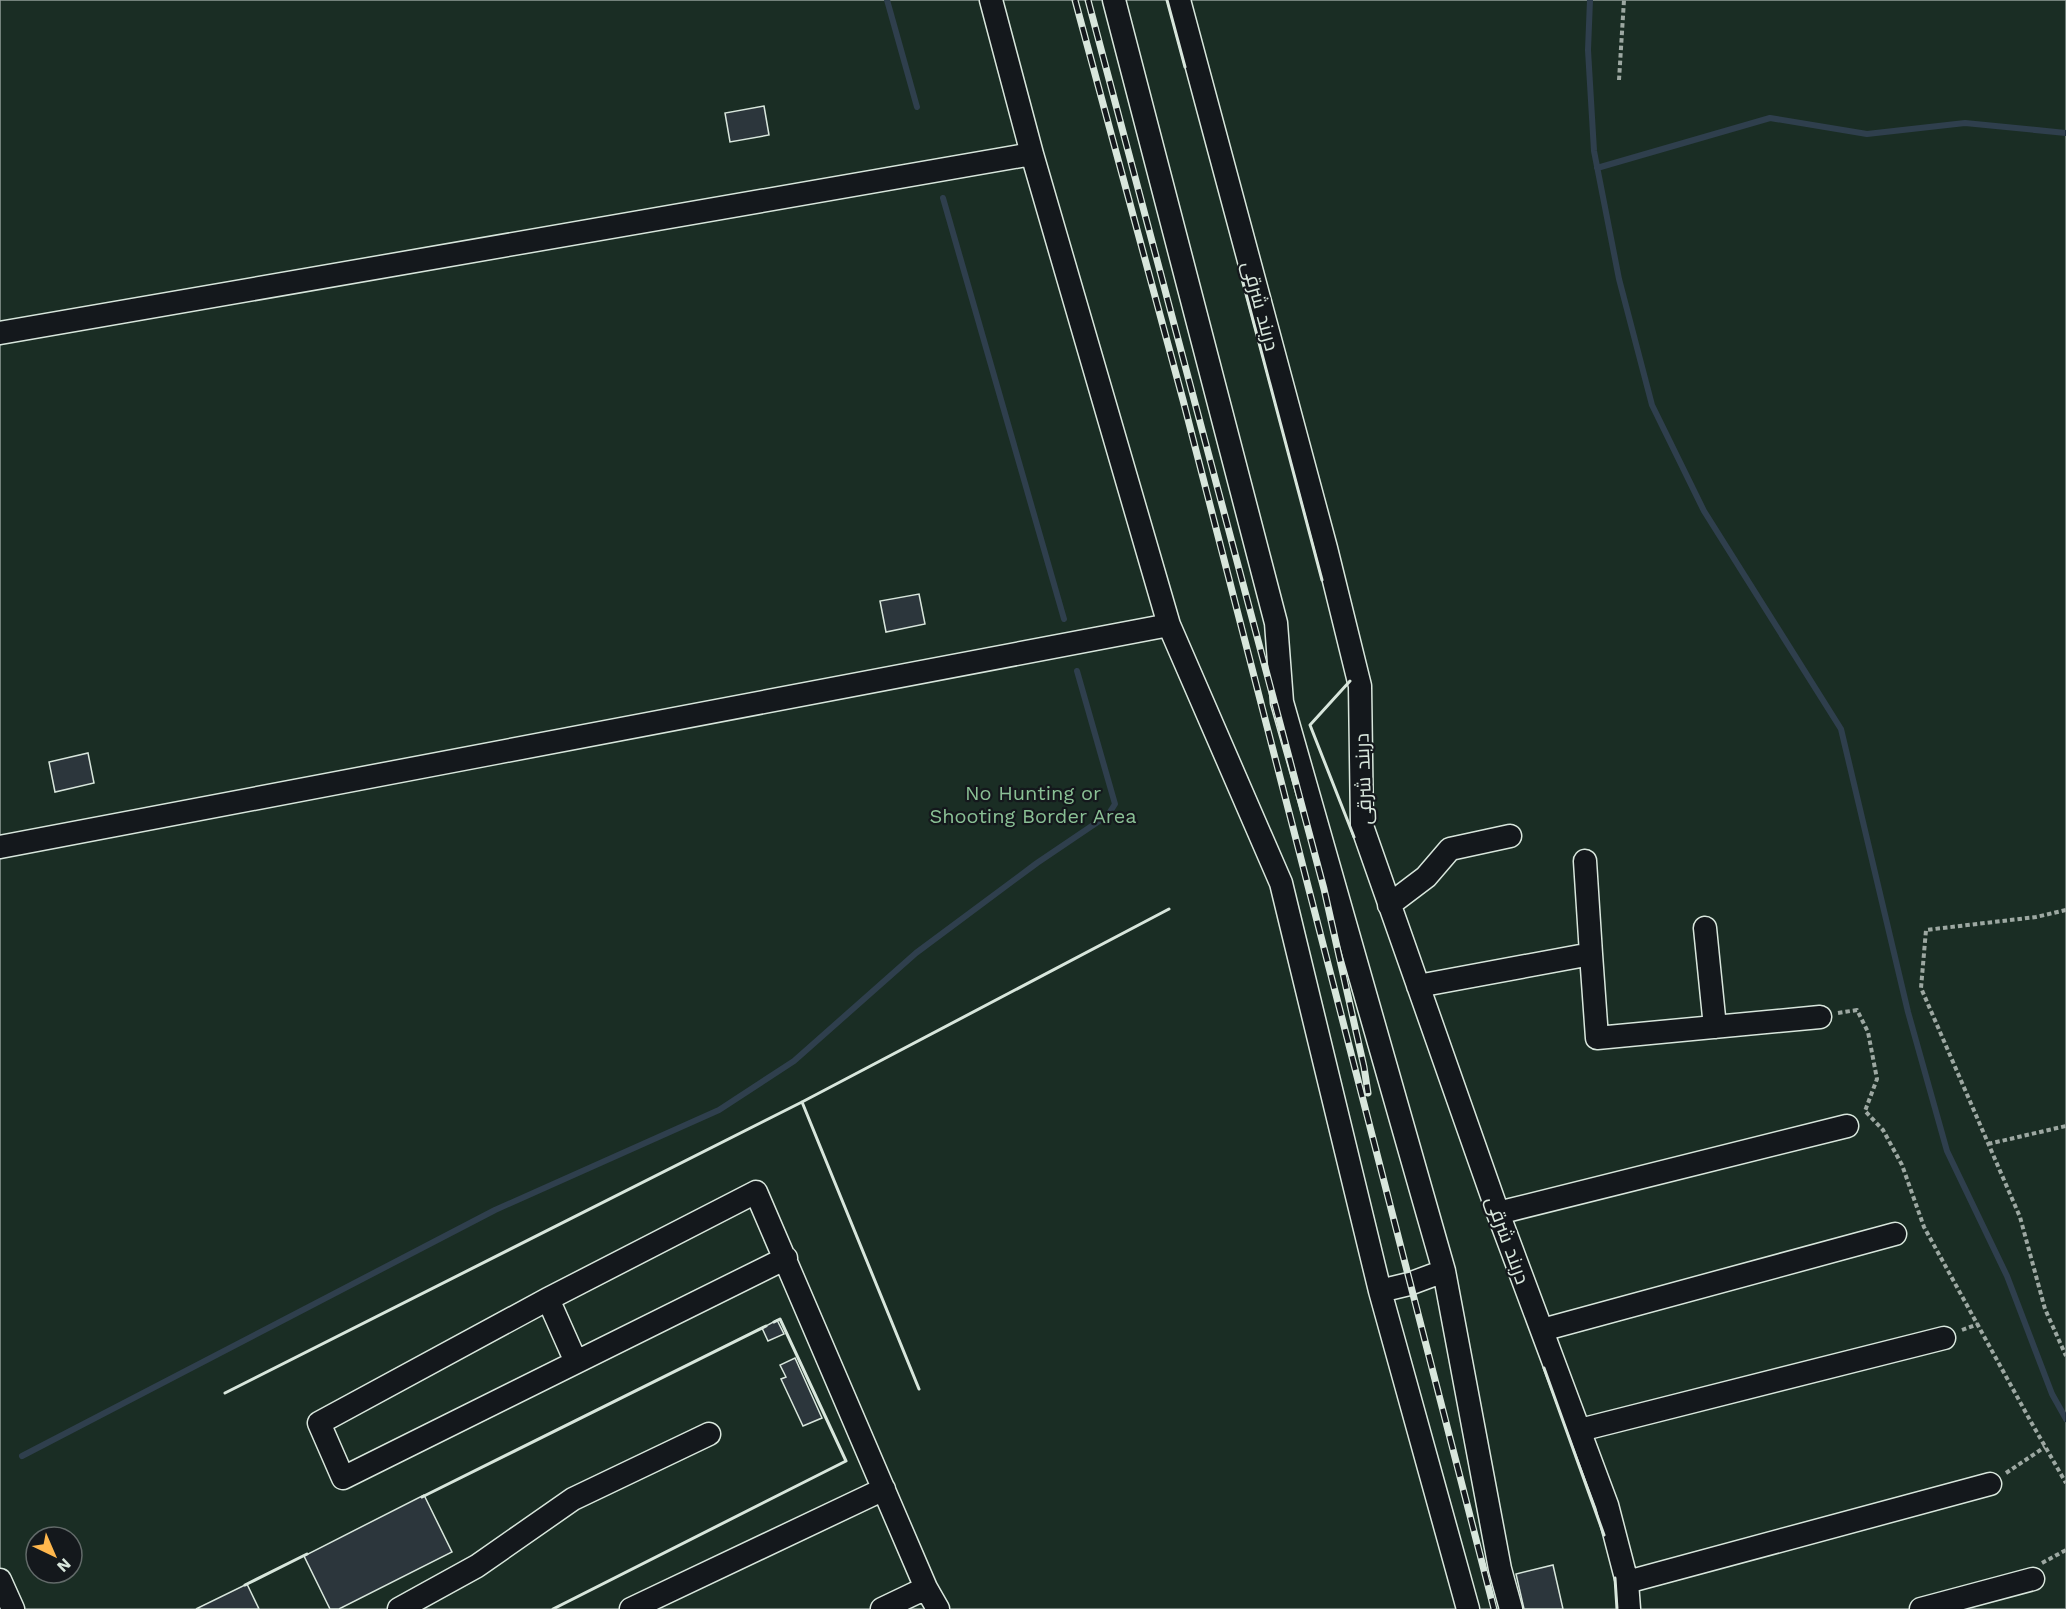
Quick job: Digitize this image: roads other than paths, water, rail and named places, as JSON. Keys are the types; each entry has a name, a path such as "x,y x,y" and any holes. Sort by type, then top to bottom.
{"street":[{"path":"991,0 1032,154 1169,625 1281,883 1380,1291 1468,1609"},
{"path":"1114,0 1276,623 1282,702 1444,1271 1500,1569 1511,1609"},
{"name":"دربند شرقی","path":"1179,0 1326,548 1360,686 1362,826 1498,1214 1607,1505 1627,1582 1629,1609"},
{"path":"0,333 1032,154"},
{"path":"0,847 1169,625"},
{"path":"1389,905 1426,877 1450,849 1510,836"},
{"path":"1585,861 1597,1038 1820,1017"},
{"path":"1705,928 1715,1027"},
{"path":"1418,986 1591,954"},
{"path":"1498,1214 1847,1126"},
{"path":"786,1258 342,1478 319,1423 548,1299 756,1192 786,1258 926,1588 938,1609"},
{"path":"1542,1330 1895,1234"},
{"path":"1380,1291 1409,1284 1444,1271"},
{"path":"548,1299 576,1362"},
{"path":"1580,1430 1944,1338"},
{"path":"399,1609 477,1566 573,1499 709,1434"},
{"path":"1627,1582 1990,1485"},
{"path":"631,1609 884,1489"},
{"path":"1921,1609 2033,1579"},
{"path":"882,1609 926,1588"}],"waterway":[{"path":"887,0 917,107"},
{"path":"1590,0 1588,50 1594,151 1619,279 1652,405 1704,511 1841,729 1908,1012 1947,1151 2007,1276 2052,1394 2066,1419"},
{"path":"1597,168 1770,118 1867,134 1965,123 2066,133"},
{"path":"943,198 1064,619"},
{"path":"22,1456 495,1210 719,1110 794,1061 916,953 1037,863 1108,815 1115,804 1077,671"}],"railway":[{"path":"1075,0 1183,400 1494,1609"},
{"path":"1088,0 1324,889 1368,1093"}],"park label":[{"name":"No Hunting or Shooting Border Area","path":"1033,804"}]}
